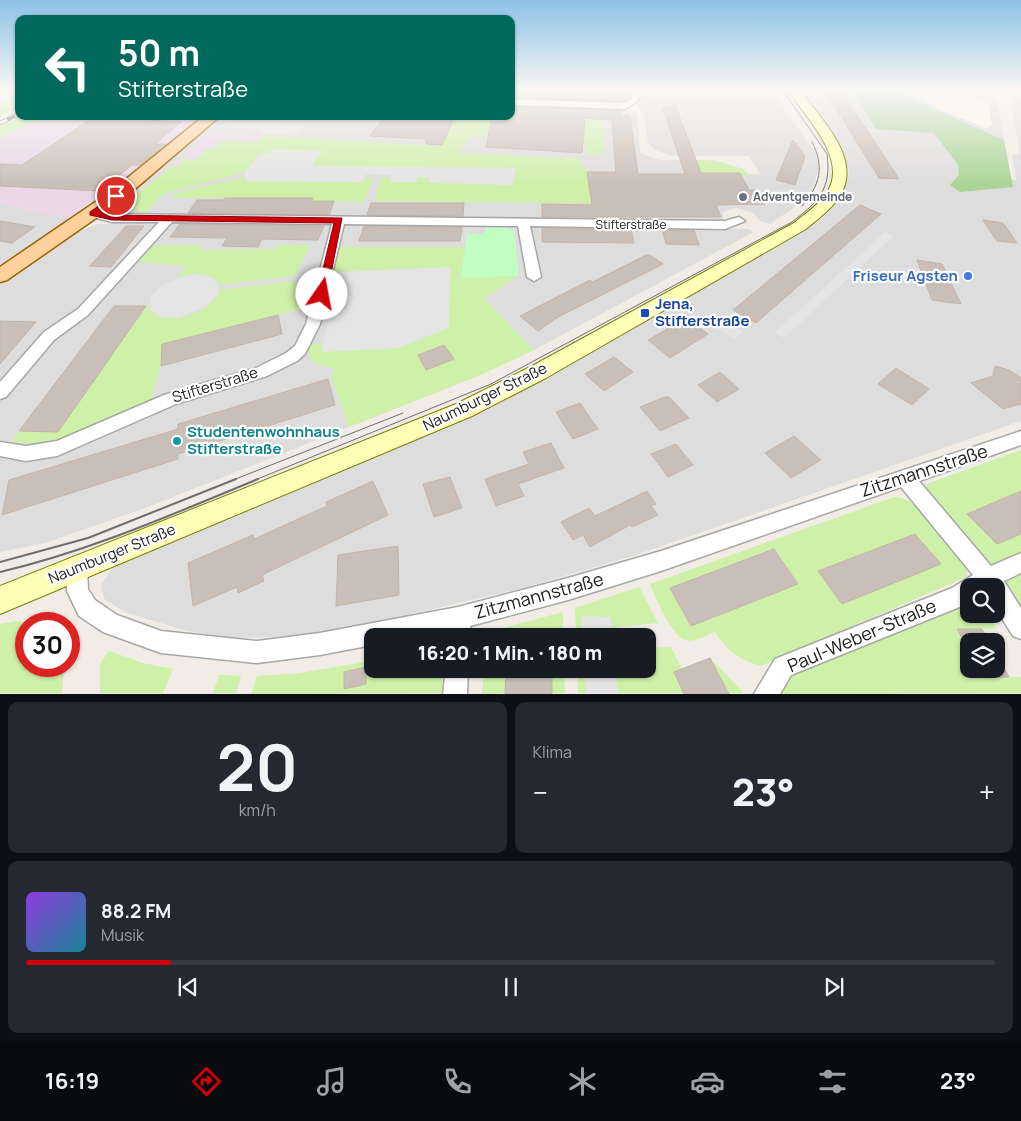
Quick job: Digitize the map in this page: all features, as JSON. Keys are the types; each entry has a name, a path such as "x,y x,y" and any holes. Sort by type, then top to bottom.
{"main road":[{"path":"0,276 93,214 184,142 207,121"}],"street":[{"name":"Naumburger Straße","path":"0,600 464,410 539,372 800,226 818,214 832,200 842,176 832,147 815,121"},
{"name":"Stifterstraße","path":"93,214 112,218 523,223 725,225 739,221"},
{"path":"0,392 49,336 82,312 169,218"},
{"name":"Stifterstraße","path":"0,449 32,454 54,450 168,400 194,390 256,374 287,359 300,350 319,308 339,220"},
{"path":"523,223 534,277"},
{"name":"Zitzmannstraße","path":"77,569 78,591 87,608 110,624 161,642 257,652 459,627 568,590 653,564 1021,438"},
{"path":"904,477 983,578"},
{"path":"998,578 1021,563"},
{"name":"Paul-Weber-Straße","path":"766,694 783,668 960,595"},
{"path":"1005,607 1021,628"},
{"path":"455,694 456,678"}],"shaded area":[{"path":"36,121 196,121 142,166 68,218 0,204 0,137"},
{"path":"214,121 638,121 640,152 644,155 661,160 712,160 743,169 748,174 760,174 749,156 672,156 655,150 648,143 645,121 793,121 816,153 819,168 813,187 795,207 770,224 760,221 753,213 736,208 723,212 723,221 141,215 125,213 120,208 124,199"},
{"path":"225,121 266,121 264,124 306,126 299,135 259,133 262,129 220,126"},
{"path":"820,121 1001,121 1010,179 1016,180 1012,155 1019,154 1019,149 1014,121 1021,121 1021,421 633,556 523,588 337,631 273,637 226,638 184,630 127,613 105,600 101,589 102,583 114,566 374,455 787,240 824,217 844,195 849,173 843,155"},
{"path":"969,121 991,121 992,125 987,129"},
{"path":"211,134 263,136 258,142 217,140 195,160 182,158"},
{"path":"273,149 322,151 312,166 516,168 513,185 429,183 429,178 418,177 416,182 390,182 392,175 366,174 363,182 245,181 245,172 260,154 269,154"},
{"path":"0,204 68,218 74,219 0,270"},
{"path":"209,220 749,229 754,232 534,350 478,376 145,508 45,543 0,552 0,282 76,233 98,224"},
{"path":"885,232 894,236 784,338 774,333"},
{"path":"450,267 449,328 398,348 321,352 339,272"},
{"path":"199,274 214,278 219,287 218,294 207,306 178,318 159,317 149,309 151,296 162,285 183,276"},
{"path":"712,313 743,332 734,339 704,319"},
{"path":"582,616 611,617 612,628 583,628"},
{"path":"585,678 616,678 618,693 586,693"}],"green space":[{"path":"10,121 36,121 0,137 0,126"},
{"path":"453,121 493,121 491,126 564,131 564,121 603,121 604,151 600,151 600,154 587,153 586,141 468,136 465,146 461,146 459,153 580,159 580,167 587,167 589,184 702,186 693,160 723,163 751,175 741,175 729,205 374,201 381,179 392,177 390,182 416,182 417,177 430,178 429,182 516,169 311,166 321,151 259,154 245,172 170,192 158,198 147,212 131,209 127,204 171,167 178,167 184,162 180,161 182,158 195,160 207,149 215,149 225,140 258,142 263,136 442,146"},
{"path":"871,121 961,121 1004,140 1013,187 960,192 950,185 959,175 958,165 934,133 876,129"},
{"path":"245,177 245,181 363,182 365,177 373,178 364,202 311,201 312,198 171,198 177,193"},
{"path":"485,228 508,228 514,232 519,276 461,278 467,234 485,234"},
{"path":"153,245 202,245 200,250 275,249 277,245 310,245 296,276 219,285 211,277 200,274 177,278 186,266 139,262"},
{"path":"334,247 465,247 461,278 519,276 484,298 534,350 478,376 348,427 331,375 336,370 313,363 307,348 311,344 323,344 321,352 450,268 329,272"},
{"path":"295,281 301,293 310,303 309,307 162,344 161,366 152,400 76,433 41,445 12,441 19,431 58,432 148,302 149,309 159,317 185,316 210,304 216,298 219,290"},
{"path":"1021,450 1021,558 998,565 987,562 926,491 924,485"},
{"path":"894,497 904,499 924,514 944,536 967,567 966,577 761,666 746,661 735,654 715,632 689,641 680,637 669,624 650,584","holes":["915,534 941,564 842,603 819,571","774,549 798,584 691,626 670,588"]},
{"path":"1021,570 1021,607 1006,582 1007,577"},
{"path":"639,587 658,623 617,628 576,628 575,608"},
{"path":"960,601 960,623 993,623 997,629 957,630 960,635 960,678 1021,677 1021,693 779,694 786,674"},
{"path":"563,612 563,628 504,628"},
{"path":"15,621 15,677 63,677 62,693 0,693 0,624"},
{"path":"671,647 682,669 674,672 684,693 578,693 577,678 656,678 656,648"},
{"path":"109,651 143,663 173,669 163,693 100,693 100,664"},
{"path":"710,658 744,693 729,693"},
{"path":"364,662 364,678 442,678 442,693 251,694 257,676 300,673"},
{"path":"219,675 241,676 236,693 213,693"},
{"path":"483,678 506,678 505,693 482,694"},
{"path":"552,678 564,678 565,693 552,693"}],"building":[{"path":"88,121 181,122 155,144 166,144 140,165 132,165 99,191 0,186 0,164 22,165"},
{"path":"381,121 453,121 442,145 426,144 425,139 370,136"},
{"path":"585,121 582,153 486,147 491,122"},
{"path":"612,121 631,121 638,174 685,174 667,121 681,121 701,173 740,173 749,190 756,190 765,204 716,205 721,217 542,217 542,204 592,205 587,172 616,172"},
{"path":"844,121 861,121 899,179 879,178"},
{"path":"793,140 805,156 795,185 776,180"},
{"path":"225,198 313,198 311,201 334,201 329,215 188,213 197,200 224,200"},
{"path":"371,203 464,203 463,216 367,215"},
{"path":"860,205 881,214 756,323 733,310"},
{"path":"983,220 1003,223 1017,243 997,241"},
{"path":"0,221 35,227 12,243 0,241"},
{"path":"180,224 324,226 318,240 262,239 258,247 222,246 227,238 170,237"},
{"path":"126,226 144,226 111,267 90,266"},
{"path":"364,226 462,227 460,241 359,241"},
{"path":"542,228 631,229 634,243 542,242"},
{"path":"662,230 694,230 699,245 666,244"},
{"path":"646,255 650,255 663,264 558,317 538,331 520,316 590,280 592,282"},
{"path":"917,260 942,264 961,304 932,300"},
{"path":"114,306 146,306 58,432 19,431"},
{"path":"278,315 282,334 161,366 162,344"},
{"path":"686,318 708,334 670,358 648,340"},
{"path":"0,321 36,322 0,364"},
{"path":"444,345 454,359 426,370 418,355"},
{"path":"614,357 633,372 604,391 585,374"},
{"path":"995,366 1009,370 1021,378 1021,404 1003,409 971,383 993,376"},
{"path":"896,368 929,389 912,405 878,384"},
{"path":"720,372 739,389 717,402 698,385"},
{"name":"Studentenwohnhaus Stifterstraße","path":"328,379 335,405 178,454 178,459 2,515 9,480 178,429 178,424"},
{"path":"669,397 689,418 660,431 640,407"},
{"path":"580,403 598,429 573,439 556,412"},
{"path":"794,436 821,460 791,478 765,453"},
{"path":"551,443 564,468 518,484 524,496 496,506 485,479 529,464 523,452"},
{"path":"676,444 693,465 668,477 651,454"},
{"path":"450,477 462,508 434,517 423,484"},
{"path":"373,481 388,515 262,575 264,581 238,593 237,587 193,606 188,563 253,535 254,539 327,506 326,502"},
{"path":"647,491 656,504 651,506 658,515 632,527 630,525 590,547 583,535 573,540 561,522 589,508 595,516"},
{"path":"1021,491 1021,534 997,544 967,514"},
{"path":"915,534 941,564 842,604 818,571"},
{"path":"398,546 399,595 336,606 338,555"},
{"path":"774,549 798,584 691,626 670,588"},
{"path":"957,629 982,629 984,633 960,633"},
{"path":"710,658 729,694 684,694 674,672"},
{"path":"364,667 366,684 344,689 344,672"},
{"path":"506,678 552,678 552,694 505,694"}],"tram line":[{"path":"255,480 491,384 792,222 816,201 825,186 827,177 827,154 804,121"},
{"path":"802,206 813,191 819,175 818,160 812,142"},
{"path":"233,480 403,413"},
{"path":"0,562 88,538 236,479"},
{"path":"0,572 99,543 258,479"}],"place":[{"name":"Adventgemeinde","path":"743,197"},
{"name":"Friseur Agsten","path":"968,276"},
{"name":"Jena, Stifterstraße","path":"645,313"},
{"name":"Studentenwohnhaus Stifterstraße","path":"177,441"}],"route":[{"path":"116,196 93,214 112,218 339,220 322,294"}]}
